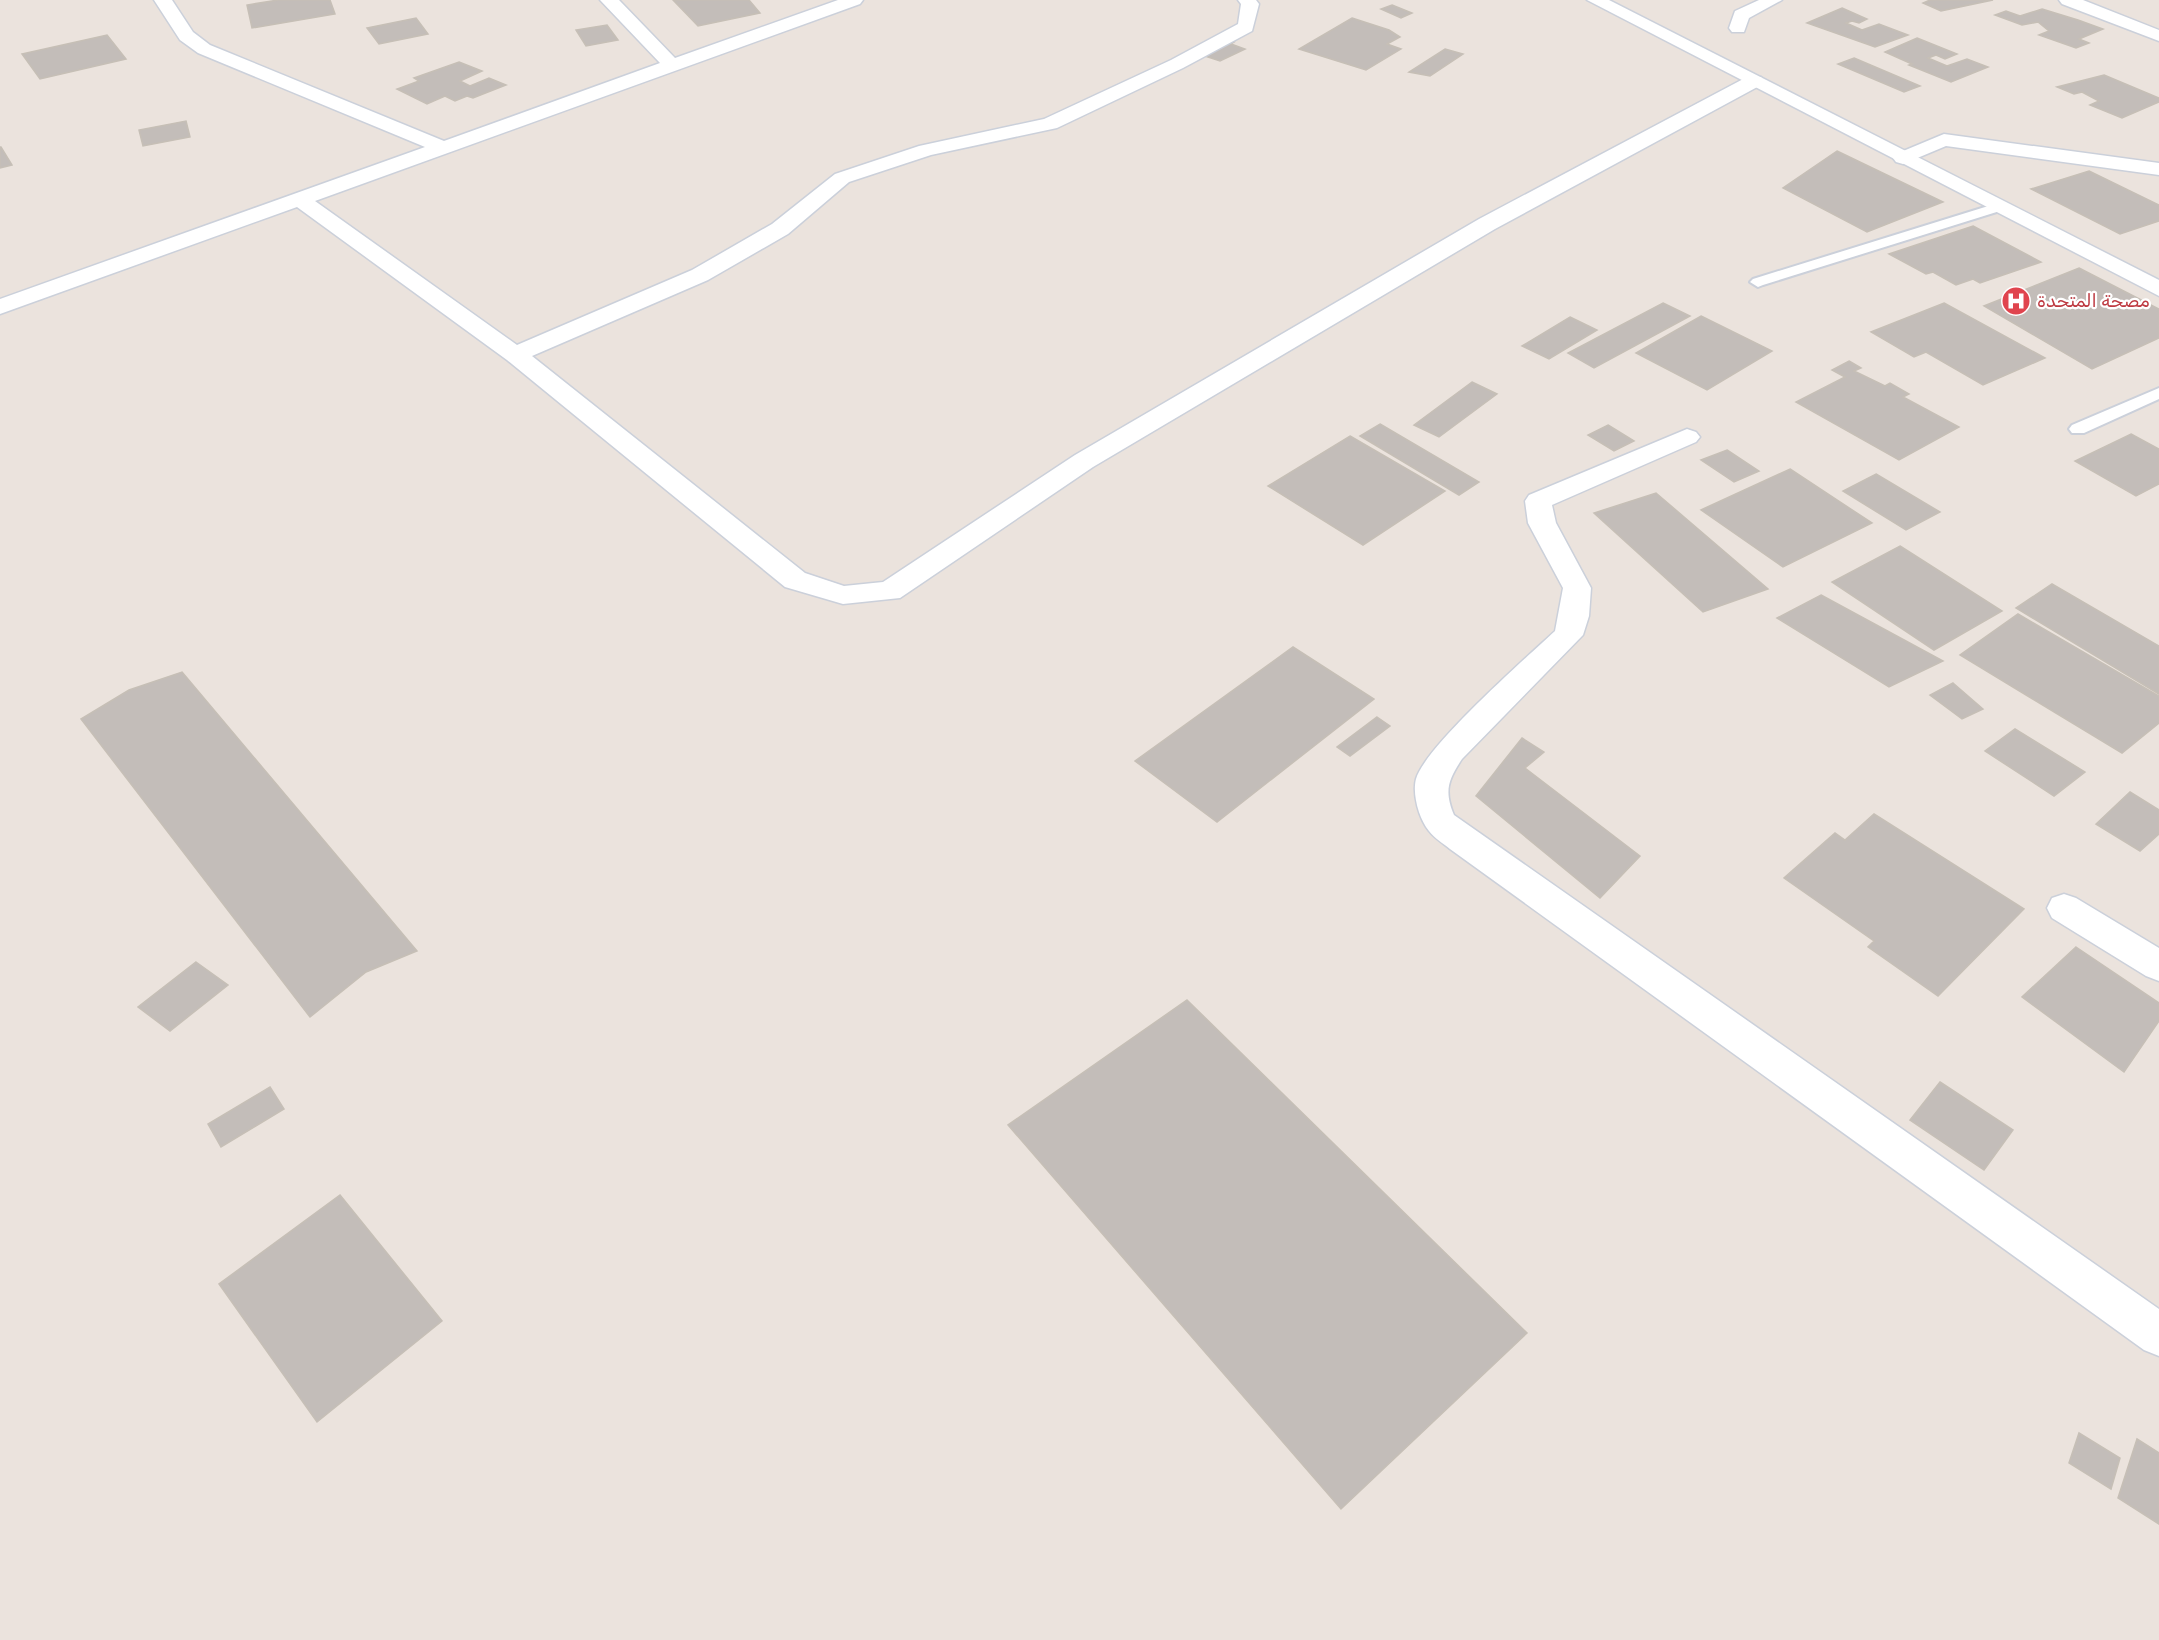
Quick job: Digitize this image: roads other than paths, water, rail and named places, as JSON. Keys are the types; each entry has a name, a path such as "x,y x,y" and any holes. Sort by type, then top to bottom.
{"street":[{"path":"163,0 186,36 204,48 444,148"},
{"path":"609,0 672,65"},
{"path":"0,307 854,0"},
{"path":"515,355 700,275 780,228 842,178 926,150 1050,124 1176,64 1246,27 1250,4 1247,0"},
{"path":"1596,0 2159,289"},
{"path":"1738,28 1741,15 1773,0"},
{"path":"2068,0 2159,36"},
{"path":"300,200 515,355 795,580 843,596 890,591 1084,461 1487,224 1754,81"},
{"path":"1904,158 1944,140 2159,169"},
{"path":"1687,437 1538,501 1542,523 1577,588 1574,616 1568,635 1451,751 1432,779 1434,804 1441,823 2159,1335"},
{"path":"2064,908 2159,966"}],"lane":[{"path":"1758,282 1998,207"},
{"path":"2078,429 2159,393"}],"place":[{"name":"مصحة المتحدة","path":"2016,301"}]}
